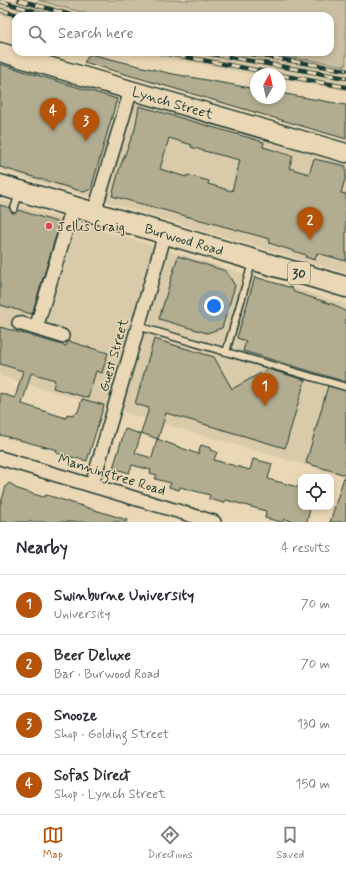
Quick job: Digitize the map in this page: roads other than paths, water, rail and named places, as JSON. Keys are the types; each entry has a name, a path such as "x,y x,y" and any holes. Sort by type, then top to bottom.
{"main road":[{"name":"Burwood Road","path":"0,185 17,200 73,206 346,287"}],"street":[{"name":"Lynch Street","path":"0,52 12,55"},
{"name":"Lynch Street","path":"14,56 346,153"},
{"path":"94,213 131,90"},
{"path":"36,328 73,206"},
{"name":"Guest Street","path":"92,485 165,234"},
{"path":"19,323 62,336"},
{"name":"Manningtree Road","path":"0,458 214,522"}],"lane":[{"path":"226,352 253,259"},
{"path":"138,326 346,387"}],"railway":[{"path":"19,0 60,12"},
{"path":"0,1 37,12"},
{"path":"0,10 12,13"},
{"path":"180,56 250,69"},
{"path":"223,56 346,78"},
{"path":"262,56 346,70"},
{"path":"286,76 346,87"}],"place":[{"name":"Sofas Direct","path":"53,131"},
{"name":"Snooze","path":"86,141"},
{"name":"Jellis Craig","path":"49,226"},
{"name":"Beer Deluxe","path":"310,240"},
{"name":"Swinburne University","path":"265,406"}]}
